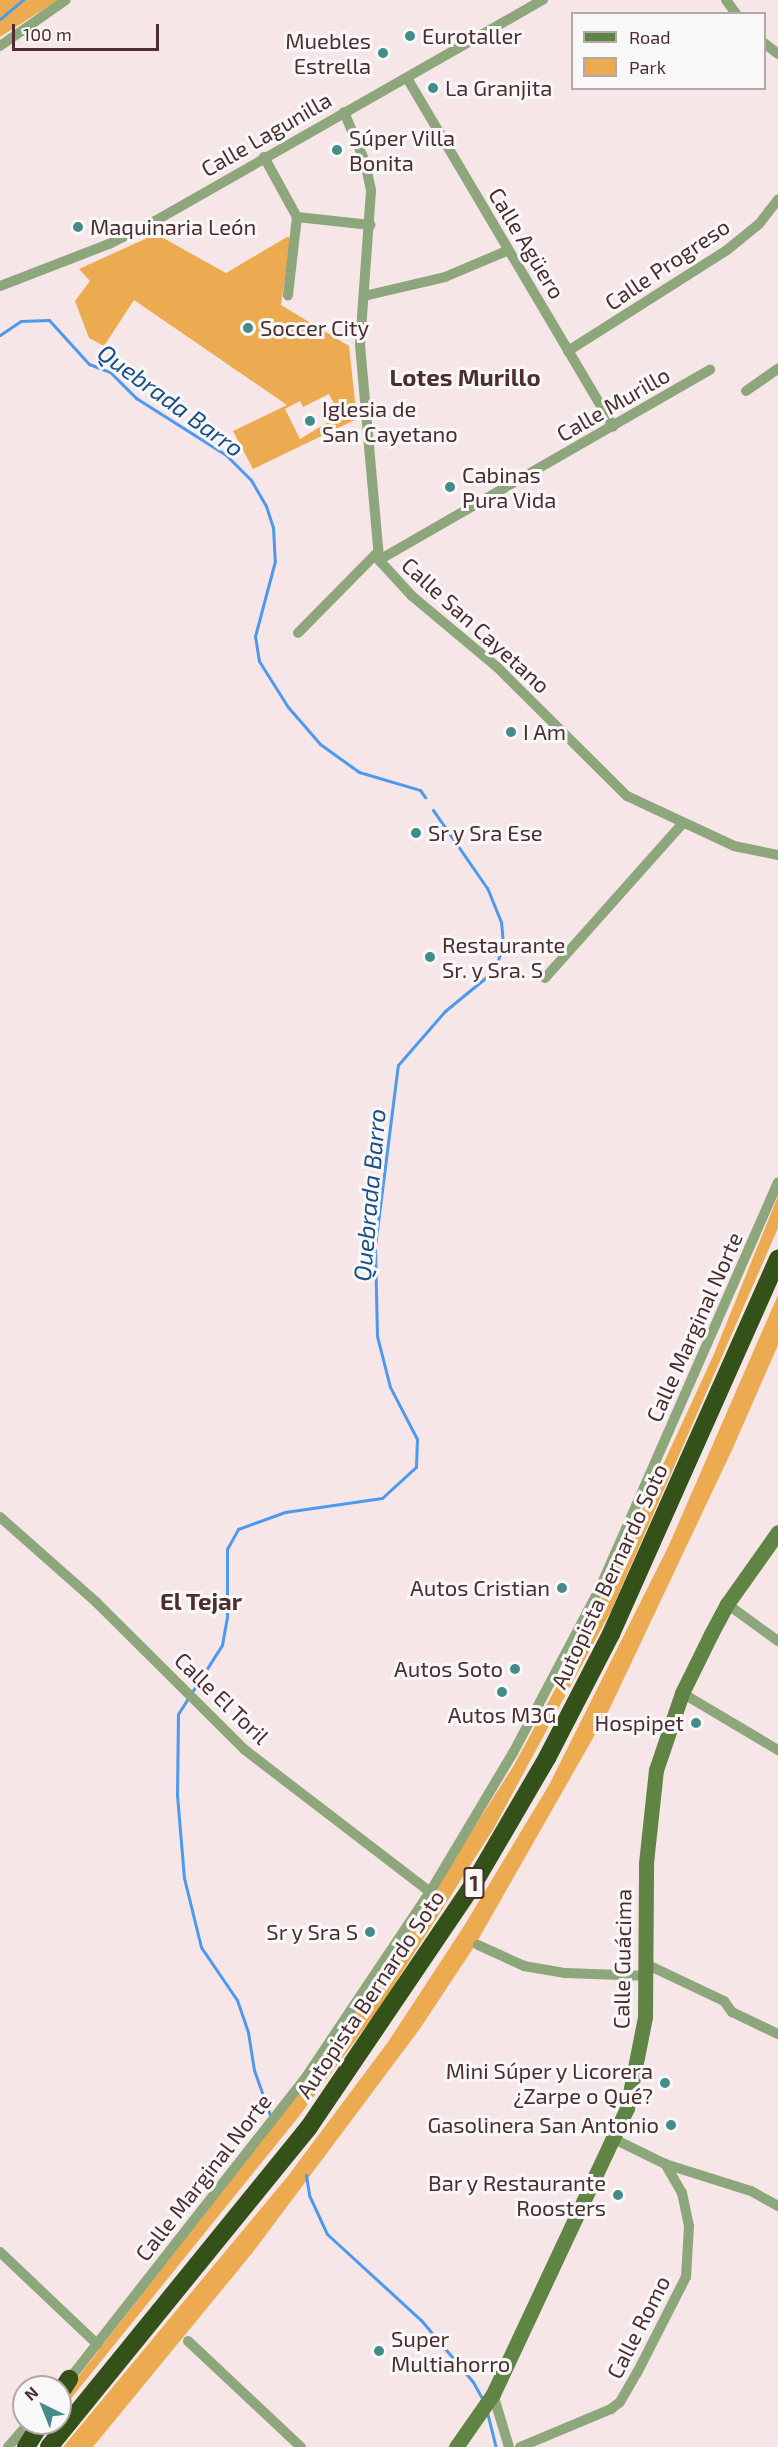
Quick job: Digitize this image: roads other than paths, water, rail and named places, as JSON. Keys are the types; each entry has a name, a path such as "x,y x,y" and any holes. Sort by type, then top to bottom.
{"highway":[{"name":"Autopista Bernardo Soto","path":"49,2447 309,2127 474,1883 547,1758 611,1634 778,1259"}],"main road":[{"name":"Calle Guácima","path":"456,2447 491,2397 614,2139 640,2057 648,1966 646,1863 651,1795 663,1746 682,1693 727,1604 778,1532"}],"street":[{"path":"0,46 66,0"},
{"name":"Calle Lagunilla","path":"0,286 109,244 543,0"},
{"path":"766,44 778,54"},
{"name":"Calle Agüero","path":"407,78 613,427"},
{"name":"Calle San Cayetano","path":"344,112 365,162 371,191 371,225 364,296 362,386 378,557 412,597 497,667 627,796 682,824 734,846 778,855"},
{"path":"264,157 297,217 288,295"},
{"name":"Calle Progreso","path":"568,351 727,250 759,224 778,200"},
{"path":"297,217 371,225"},
{"path":"364,296 445,277 509,250"},
{"path":"746,391 778,369"},
{"name":"Calle Murillo","path":"298,633 378,557 613,427 710,370"},
{"path":"545,978 682,824"},
{"name":"Calle Marginal Norte","path":"72,2376 304,2080 430,1892 513,1753 599,1590 778,1183"},
{"name":"Calle El Toril","path":"0,1517 96,1602 245,1750 430,1892"},
{"path":"727,1604 778,1641"},
{"path":"682,1693 778,1750"},
{"path":"478,1946 524,1966 565,1972 648,1966 724,2001 732,2012 778,2034"},
{"path":"614,2139 665,2164 751,2191 778,2206"},
{"name":"Calle Romo","path":"520,2447 610,2409 620,2402 637,2373 686,2277 689,2226 682,2193 665,2164"},
{"path":"0,2252 97,2344"},
{"path":"188,2341 302,2447"},
{"path":"491,2397 509,2447"},
{"path":"8,2447 18,2435"}],"waterway":[{"name":"Quebrada Barro","path":"0,19 23,0"},
{"name":"Quebrada Barro","path":"0,335 21,321 49,320 89,364 110,372 136,398 226,455 251,480 266,506 273,527 275,561 255,636 259,661 288,707 320,744 359,772 420,790 425,797"},
{"name":"Quebrada Barro","path":"271,2118 254,2070 248,2032 237,2000 201,1947 184,1878 177,1795 178,1714 222,1645 227,1618 227,1549 238,1529 285,1512 382,1498 416,1467 417,1439 390,1387 377,1336 375,1246 398,1065 445,1011 495,970 503,944 501,922 487,888 433,810"},
{"name":"Quebrada Barro","path":"306,2175 309,2195 327,2234 421,2320 473,2382 483,2400"},
{"name":"Quebrada Barro","path":"487,2412 496,2447"}],"place":[{"name":"Eurotaller","path":"410,36"},
{"name":"Muebles Estrella","path":"383,53"},
{"name":"La Granjita","path":"433,88"},
{"name":"Súper Villa Bonita","path":"337,150"},
{"name":"Maquinaria León","path":"78,227"},
{"name":"Soccer City","path":"248,328"},
{"name":"Iglesia de San Cayetano","path":"310,421"},
{"name":"Cabinas Pura Vida","path":"450,487"},
{"name":"I Am","path":"511,732"},
{"name":"Sr y Sra Ese","path":"416,833"},
{"name":"Restaurante Sr. y Sra. S","path":"430,957"},
{"name":"Autos Cristian","path":"562,1588"},
{"name":"Autos Soto","path":"515,1669"},
{"name":"Autos M3G","path":"502,1692"},
{"name":"Hospipet","path":"696,1723"},
{"name":"Sr y Sra S","path":"370,1932"},
{"name":"Mini Súper y Licorera ¿Zarpe o Qué?","path":"665,2083"},
{"name":"Gasolinera San Antonio","path":"671,2125"},
{"name":"Bar y Restaurante Roosters","path":"618,2195"},
{"name":"Super Multiahorro","path":"379,2351"}],"district":[{"name":"Lotes Murillo","path":"465,377"},
{"name":"El Tejar","path":"201,1601"}]}
